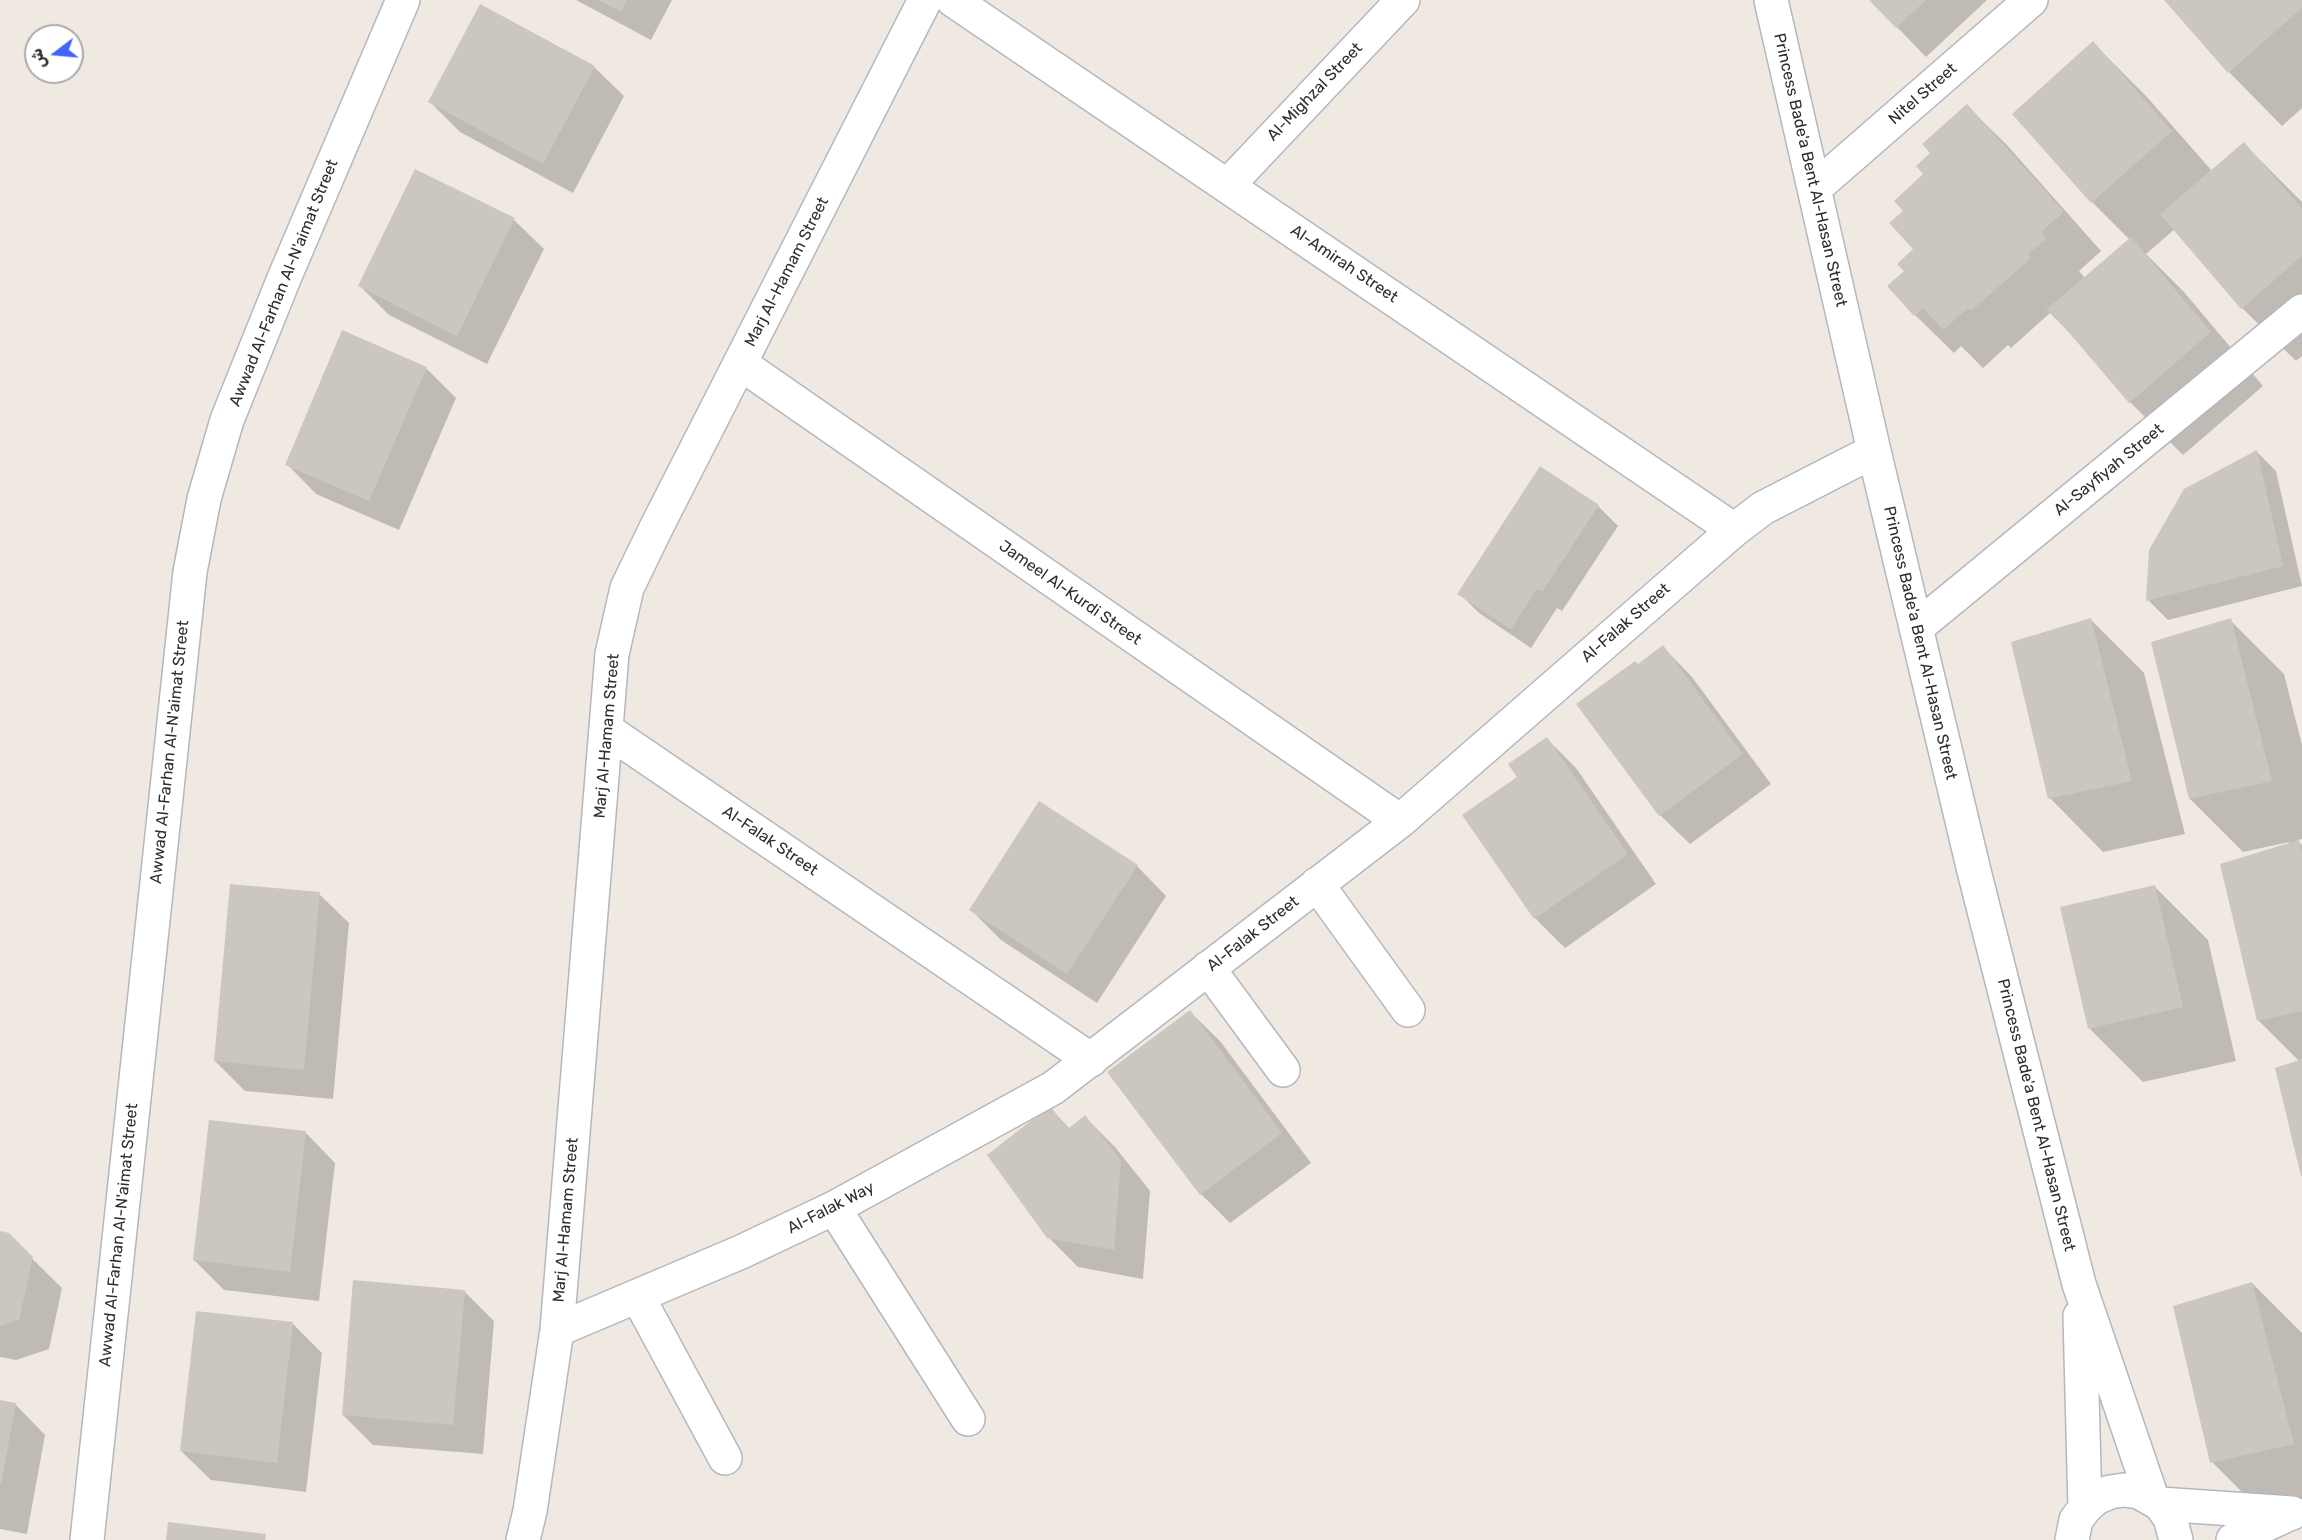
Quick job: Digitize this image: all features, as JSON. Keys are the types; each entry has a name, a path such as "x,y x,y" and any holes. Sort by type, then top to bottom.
{"street":[{"name":"Awwad Al-Farhan Al-N'aimat Street","path":"87,1540 188,584 204,499 227,420 285,276 403,0"},
{"name":"Marj Al-Hamam Street","path":"523,1540 530,1511 557,1330 608,731 612,654 627,588 925,0"},
{"name":"Al-Amirah Street","path":"952,0 1734,530"},
{"name":"Al-Mighzal Street","path":"1228,185 1403,0"},
{"name":"Princess Bade'a Bent Al-Hasan Street","path":"1771,0 1874,451 1974,871 2079,1284 2156,1501 2170,1518 2176,1540"},
{"name":"Nitel Street","path":"1815,188 2031,0"},
{"name":"Al-Sayfiyah Street","path":"1916,628 2302,311"},
{"name":"Jameel Al-Kurdi Street","path":"741,364 1400,821"},
{"name":"Al-Falak Street","path":"608,731 1091,1060 1400,821 1734,530 1763,508 1874,451"},
{"path":"1317,884 1408,1010"},
{"path":"1208,968 1283,1070"},
{"name":"Al-Falak Way","path":"557,1330 741,1252 834,1208 1017,1109 1053,1088 1091,1060"},
{"path":"834,1208 968,1419"},
{"name":"Princess Bade'a Bent Al-Hasan Street","path":"2079,1284 2085,1508"},
{"path":"638,1297 725,1458"},
{"path":"2072,1540 2076,1520 2085,1508 2096,1498 2110,1491 2139,1492 2156,1501 2297,1512"},
{"path":"2233,1540 2297,1512"}],"building":[{"path":"599,0 627,0 621,12"},
{"path":"1869,0 1926,0 1896,28"},
{"path":"2164,0 2302,0 2302,8 2228,73"},
{"path":"480,4 595,66 543,164 428,102"},
{"path":"2093,41 2172,131 2091,203 2012,114"},
{"path":"1967,104 2064,212 2041,232 2047,238 2028,254 2031,258 1971,311 1968,308 1943,330 1923,308 1914,316 1887,286 1904,271 1897,264 1913,249 1889,223 1903,211 1894,201 1923,174 1916,166 1930,153 1922,144"},
{"path":"2244,142 2302,209 2302,256 2241,309 2160,214"},
{"path":"415,169 515,218 457,336 358,286"},
{"path":"2131,237 2211,332 2129,403 2054,315 2046,310"},
{"path":"342,330 427,367 369,501 285,465"},
{"path":"2257,450 2283,566 2146,601 2149,550 2184,489"},
{"path":"1540,466 1599,505 1542,592 1537,589 1511,629 1457,594"},
{"path":"2091,618 2132,781 2048,799 2011,642"},
{"path":"2231,618 2272,781 2189,799 2151,642"},
{"path":"1663,645 1743,754 1659,816 1576,704 1635,661 1638,664"},
{"path":"1547,737 1628,854 1534,919 1462,815 1517,777 1508,764"},
{"path":"1039,801 1138,865 1067,974 969,910"},
{"path":"2299,840 2302,852 2302,1011 2257,1021 2220,864"},
{"path":"230,884 320,892 304,1070 214,1061"},
{"path":"2155,885 2183,1007 2088,1029 2060,907"},
{"path":"1190,1010 1282,1133 1200,1195 1107,1072"},
{"path":"2302,1059 2302,1176 2301,1176 2275,1068"},
{"path":"1050,1106 1068,1129 1085,1115 1121,1160 1114,1250 1047,1238 987,1155"},
{"path":"209,1120 306,1131 290,1272 193,1260"},
{"path":"0,1231 9,1233 33,1257 19,1320 0,1326"},
{"path":"353,1280 465,1290 453,1425 342,1415"},
{"path":"2252,1282 2294,1444 2210,1463 2173,1306"},
{"path":"196,1311 293,1322 277,1463 180,1451"},
{"path":"0,1400 16,1403 1,1484 0,1484"},
{"path":"168,1522 266,1534 265,1540 166,1540"}]}
